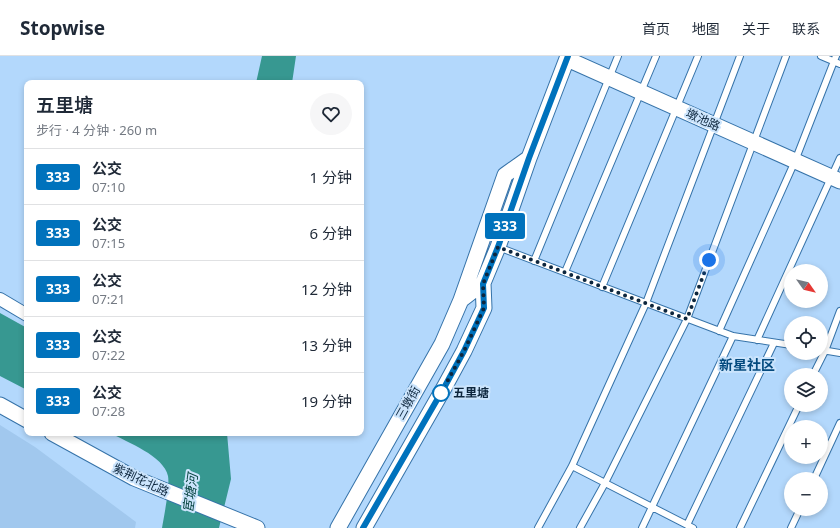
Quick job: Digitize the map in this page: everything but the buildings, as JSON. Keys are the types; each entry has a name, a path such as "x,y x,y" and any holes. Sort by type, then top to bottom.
{"street":[{"name":"墩池路","path":"564,57 609,79 836,179"},
{"name":"三墩街","path":"364,528 464,351 484,308 483,284 498,247 564,57"},
{"name":"三墩街","path":"338,528 442,344 461,300 505,176 529,158"},
{"path":"461,300 483,284"},
{"path":"0,299 24,312"},
{"path":"0,405 24,418"},
{"name":"紫荆花北路","path":"57,436 134,478 256,528"}],"lane":[{"path":"534,261 618,56"},
{"path":"565,272 656,56"},
{"path":"602,287 698,56"},
{"path":"538,528 572,466 646,303 715,126 740,56"},
{"path":"580,528 605,483 687,319 752,142 786,56"},
{"path":"719,331 795,161 837,60 821,56"},
{"path":"757,340 836,179 840,158"},
{"path":"498,247 733,336 784,344"},
{"path":"828,339 840,311"},
{"path":"642,528 733,336"},
{"path":"572,466 690,526 774,343"},
{"path":"828,351 840,353"},
{"path":"740,528 796,412"},
{"path":"817,472 840,423"},
{"path":"791,528 797,516"}],"shaded area":[{"path":"0,425 35,447 136,522 135,528 0,528"}],"water":[{"path":"262,56 296,56 292,80 257,80"},
{"path":"0,313 24,326 24,388 0,376"},
{"name":"宦塘河","path":"116,436 227,436 231,479 219,528 162,528 168,487 168,476 160,462 135,445"}],"bus line":[{"name":"333","path":"363,528 445,386 464,351 484,308 483,284 568,56"}],"place":[{"name":"五里塘","path":"441,393"}],"district":[{"name":"新星社区","path":"747,365"}],"route":[{"path":"441,393 440,394 464,351 484,308 483,284 498,247 687,319 709,260"}]}
